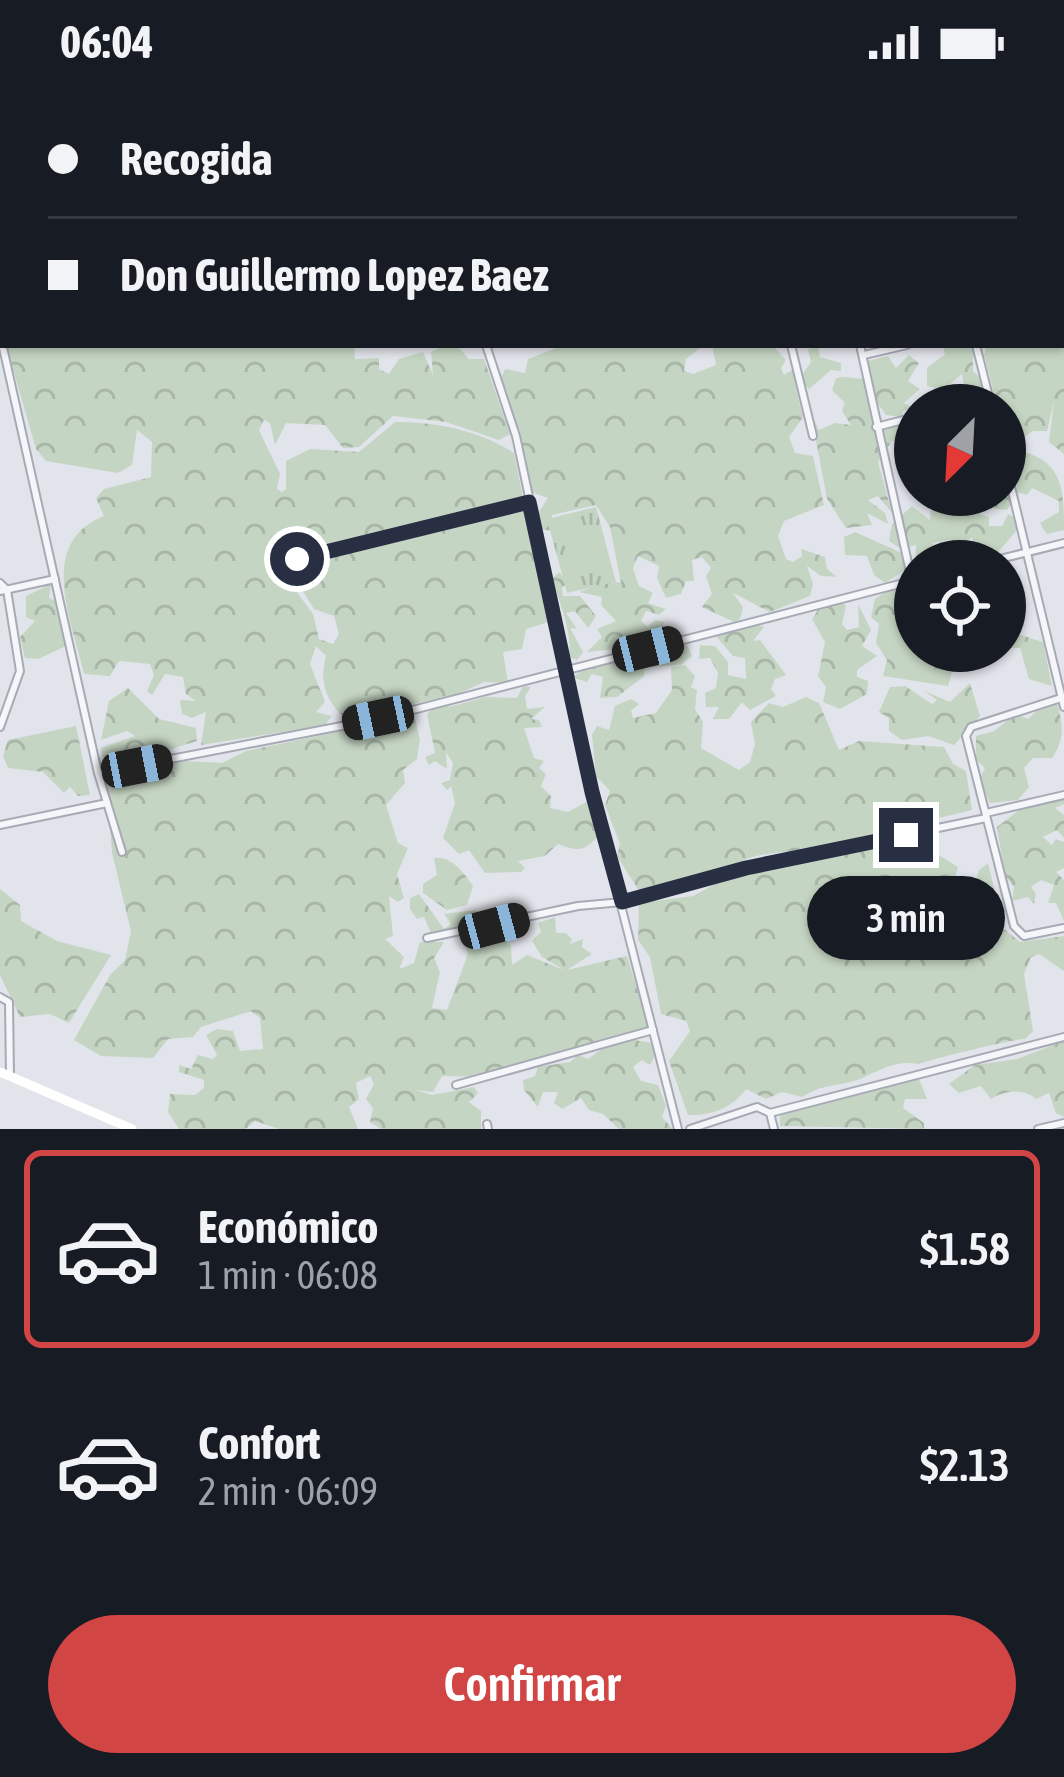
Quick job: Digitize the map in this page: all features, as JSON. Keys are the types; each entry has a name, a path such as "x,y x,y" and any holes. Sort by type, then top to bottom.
{"main road":[{"path":"5,1074 132,1129"}],"street":[{"path":"3,348 98,773 122,852"},
{"path":"487,348 516,436 566,669 678,1129"},
{"path":"791,348 813,436"},
{"path":"861,348 903,540"},
{"path":"864,355 894,348"},
{"path":"977,348 986,384"},
{"path":"876,427 894,422"},
{"path":"297,559 529,502"},
{"path":"1018,516 1064,707"},
{"path":"1027,552 1064,543"},
{"path":"0,727 20,671 2,588 55,579"},
{"path":"98,773 378,718 894,586"},
{"path":"1063,697 966,732 1014,926 1024,936 1064,928"},
{"path":"427,938 578,906 622,902 746,868 1064,795"},
{"path":"0,825 107,803"},
{"path":"0,997 9,1002 11,1018 5,1074"},
{"path":"455,1085 653,1030"},
{"path":"690,1129 757,1107 770,1113 1064,1036"},
{"path":"770,1113 774,1129"},
{"path":"1040,1129 1064,1123"}],"green space":[{"path":"7,348 354,348 355,359 379,358 379,369 389,374 399,359 423,352 433,375 431,352 460,349 469,359 484,359 510,434 499,440 446,422 393,416 359,447 343,448 325,425 286,423 275,445 270,423 264,420 259,430 280,474 277,489 286,489 286,461 310,449 359,452 395,422 457,429 501,445 514,453 548,622 526,629 522,649 503,652 508,683 484,682 458,694 346,719 329,698 323,674 326,656 316,646 310,664 325,702 316,712 332,716 325,725 201,745 206,712 192,718 182,714 180,700 196,701 186,694 183,677 165,674 152,695 147,691 154,675 150,664 119,661 110,676 84,674 67,608 65,564 70,545 83,528 104,516 96,498 104,489 151,477 152,442 137,430 132,465 118,473 46,461 36,449","holes":["293,575 318,584 302,590 314,609 334,616 339,634 333,644 319,639 313,614 291,584"]},
{"path":"556,348 700,348 686,359 684,371 693,374 716,365 713,348 775,348 786,360 781,368 784,375 797,367 801,377 811,362 808,349 818,348 820,357 841,363 841,371 831,370 809,389 799,380 796,389 803,417 789,437 795,453 813,456 824,505 784,521 778,536 786,559 793,562 802,556 801,549 825,557 827,569 837,577 821,576 807,566 813,584 810,596 770,612 733,593 743,607 740,619 734,622 702,607 712,594 706,576 711,568 702,557 692,560 694,581 686,581 681,594 666,598 657,578 659,566 638,556 633,568 639,586 653,593 648,603 666,609 659,615 646,611 641,621 648,627 655,620 664,622 661,636 646,633 639,644 622,639 616,649 587,652 602,637 597,629 616,621 601,605 602,597 579,592 609,581 621,583 610,527 596,505 552,515 552,531 540,529 537,515 548,498 529,491 520,432 499,380 506,369 525,373 528,359"},
{"path":"944,348 973,348 973,371 981,384 964,384 962,374 950,384 927,384 927,368 945,354"},
{"path":"986,348 1064,348 1064,454 1049,442 1054,401 1047,431 1026,436 1026,384 992,384"},
{"path":"909,355 919,363 908,381 912,384 894,384 894,416 886,415 873,397 868,361 888,356 896,368"},
{"path":"836,378 864,379 871,414 882,419 882,427 894,423 894,441 878,462 892,513 878,496 868,500 885,513 888,524 867,513 872,525 846,528 827,499 811,414 819,430 835,423 851,425 842,411 845,403 832,390"},
{"path":"1026,452 1052,468 1058,478 1064,530 1047,534 1040,523 1059,512 1059,501 1032,488 1027,495"},
{"path":"596,507 616,582 567,593 547,519"},
{"path":"901,516 930,520 930,516 986,516 989,526 1002,526 1012,516 1017,519 1017,530 1008,540 889,541 892,524"},
{"path":"855,532 894,549 894,577 885,583 874,575 867,556 845,555 844,537"},
{"path":"559,572 568,584 562,587 563,596 580,596 596,616 588,628 575,611 566,613 577,629 570,628 583,652 577,660 569,657 567,630 552,579"},
{"path":"51,584 49,598 58,602 66,646 38,659 25,658 20,637 35,621 26,617 26,596"},
{"path":"893,587 894,672 952,672 948,686 883,676 887,660 876,643 879,624 871,617 875,599"},
{"path":"858,604 871,630 862,646 877,656 857,670 857,677 868,681 867,694 840,709 823,702 826,687 818,676 825,642 812,619 820,607 846,605 842,624 847,630 859,627"},
{"path":"754,624 764,627 753,641 760,640 786,675 775,679 771,689 776,696 750,710 742,702 729,719 713,719 719,707 706,707 705,693 716,688 718,673 710,658 699,659 700,645 715,646 728,662 728,675 746,679 745,658 733,656 716,636"},
{"path":"1026,637 1043,642 1052,686 1029,679"},
{"path":"687,645 692,656 681,665 645,667 644,676 617,697 600,698 603,677 592,674 587,682 572,677 594,664"},
{"path":"685,665 695,676 691,687 697,690 695,709 703,722 701,748 739,770 750,762 755,744 751,722 769,703 783,707 806,697 819,703 839,750 859,741 944,747 953,764 966,771 972,810 935,819 933,831 893,830 826,847 762,855 641,894 617,856 620,844 605,805 610,791 596,776 592,735 597,726 609,730 615,706 631,699 639,704 631,711 633,718 656,713 672,690 671,667"},
{"path":"970,683 980,716 954,745 928,736 902,740 889,731 889,718 879,712 890,687 905,686 932,704 937,700 924,691 950,702"},
{"path":"523,686 531,687 525,696 527,709 545,707 531,719 539,720 542,727 524,728 534,758 544,761 539,768 546,774 541,786 551,796 550,808 568,812 590,800 604,834 580,849 558,844 545,856 518,861 525,868 521,872 485,873 469,850 459,854 443,838 455,803 451,786 447,790 441,783 450,780 453,763 446,752 447,769 435,761 429,765 425,757 435,753 427,714 442,700 449,707 486,697 517,698"},
{"path":"128,688 159,719 196,728 197,741 127,763 102,757 101,748 135,736 127,731 101,740 109,701"},
{"path":"1057,704 1062,732 1052,758 1033,758 1024,768 1029,787 1018,800 990,803 979,780 985,768 976,760 976,736 994,731 1016,714 1028,719 1043,705"},
{"path":"414,716 420,739 417,759 403,770 405,783 386,805 398,843 408,848 397,874 404,898 398,902 389,896 393,936 385,939 404,957 399,969 414,963 420,942 444,942 434,958 440,972 432,1008 447,1010 468,954 462,938 496,933 511,946 512,965 527,955 564,970 542,957 532,941 541,932 538,923 555,917 556,933 566,933 570,944 583,939 582,947 592,954 567,970 627,956 649,1027 476,1077 442,1076 433,1092 416,1090 432,1095 474,1087 478,1093 469,1102 481,1111 481,1129 381,1129 370,1122 373,1108 366,1099 374,1084 370,1076 356,1083 359,1099 349,1107 358,1129 279,1129 255,1121 246,1129 179,1129 168,1112 170,1094 195,1095 204,1088 204,1080 179,1072 179,1065 191,1069 198,1055 213,1059 217,1055 206,1035 217,1029 233,1031 240,1051 263,1049 260,1018 251,1011 201,1027 193,1037 168,1039 153,1058 101,1056 74,1040 110,975 125,960 131,931 112,853 107,779 185,761 222,763 246,751"},
{"path":"76,726 90,795 78,796 70,787 64,793 43,772 8,768 3,756 8,740"},
{"path":"1064,798 1064,804 1055,808 1064,815 1064,838 1057,830 1043,837 1052,845 1056,839 1064,842 1064,868 1056,872 1064,880 1064,921 1056,903 1048,903 1054,885 1041,880 1031,887 1036,894 1034,904 1028,897 1012,901 1014,887 1005,876 997,827 1022,808"},
{"path":"916,841 958,867 951,891 969,904 979,870 988,863 1004,929 1020,942 1064,936 1064,971 1039,954 1031,957 1024,974 1033,1031 1025,1039 919,1064 890,1066 802,1097 782,1092 766,1099 746,1089 720,1110 688,1115 669,1061 690,1031 686,1021 661,1014 650,957 638,940 639,903 693,896 730,876 767,865"},
{"path":"434,858 451,862 473,886 467,905 447,910 423,893 423,884 437,875"},
{"path":"0,889 20,905 21,921 57,941 111,955 69,1023 50,1014 20,1017 0,975"},
{"path":"419,894 444,929 451,924 444,914 476,910 492,923 454,936 431,933 424,917 417,919 410,909 410,898"},
{"path":"635,1040 651,1043 656,1054 650,1065 642,1060 633,1067 641,1081 658,1085 666,1106 662,1117 673,1129 619,1129 603,1114 589,1110 581,1098 562,1109 554,1103 558,1092 543,1092 538,1107 524,1090 523,1080 535,1076 538,1067 570,1062 578,1055 588,1059 606,1046"},
{"path":"1064,1041 1064,1117 1056,1113 1049,1093 1036,1099 1014,1092 991,1099 981,1086 959,1093 949,1084 975,1065 1017,1059"},
{"path":"919,1079 927,1099 905,1099 903,1108 924,1123 924,1129 780,1126 780,1116 788,1112"}],"route":[{"path":"297,559 529,502 592,792 622,902 746,868 906,835"}]}
